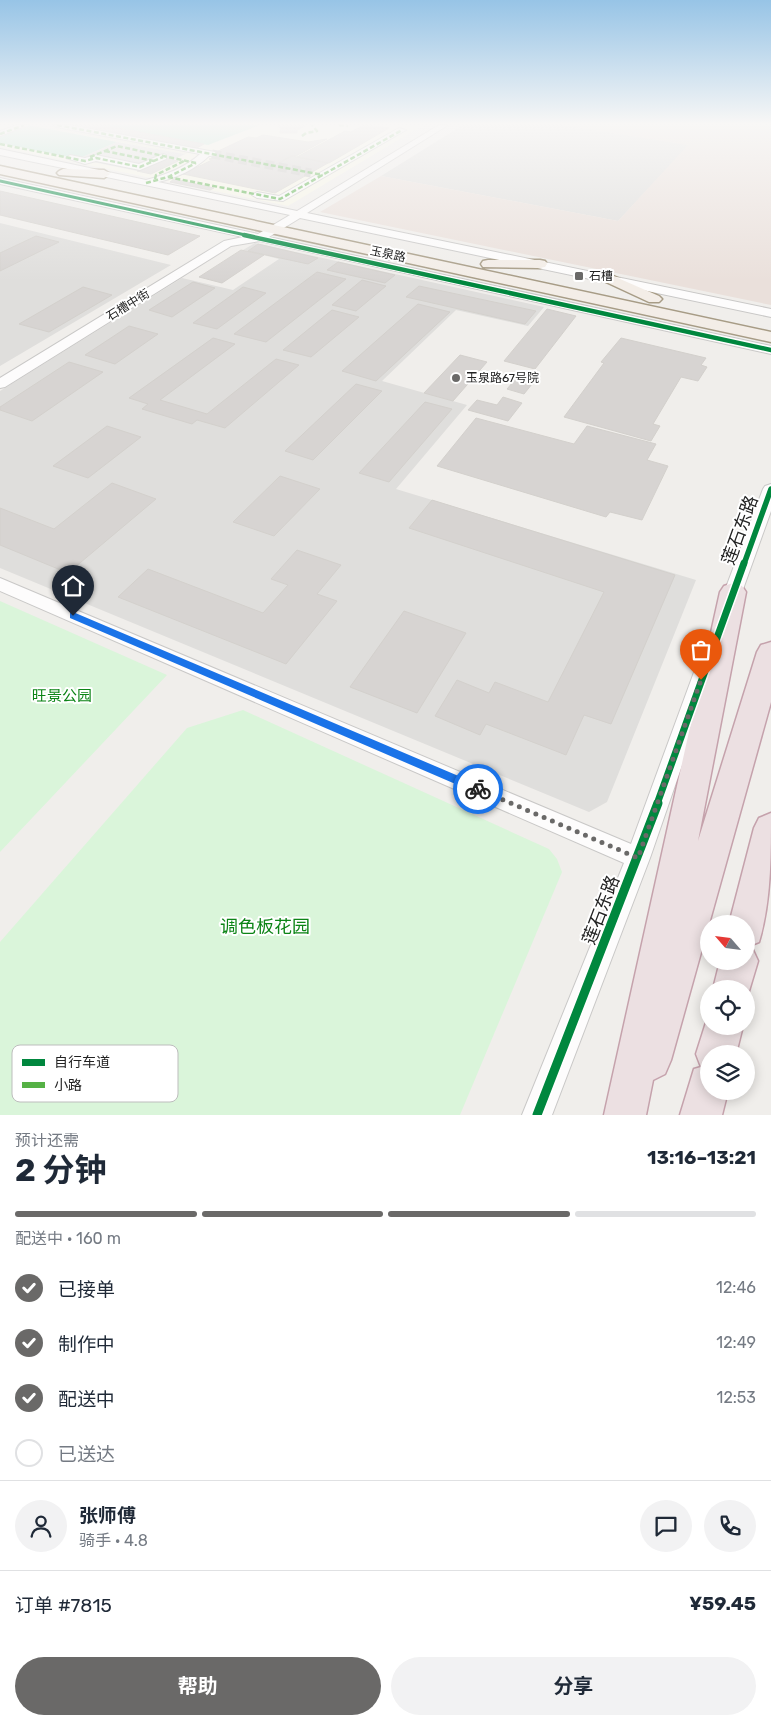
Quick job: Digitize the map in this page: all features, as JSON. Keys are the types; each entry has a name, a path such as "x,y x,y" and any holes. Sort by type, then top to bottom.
{"highway":[{"path":"625,1115 733,592"},
{"path":"635,1115 771,652"},
{"path":"750,915 771,828"},
{"path":"701,1115 705,1100"}],"main road":[{"name":"玉泉路","path":"39,177 286,222 771,324"},
{"name":"玉泉路","path":"80,177 286,222 771,337"},
{"path":"488,264 540,264"},
{"path":"611,279 654,299"}],"street":[{"name":"玉泉路","path":"124,177 151,181 210,196 286,222 540,264 771,313"},
{"path":"151,181 154,177"},
{"path":"168,177 280,199 318,177"},
{"path":"151,181 168,177"},
{"path":"260,238 359,177"},
{"name":"玉泉路","path":"0,180 771,350"},
{"path":"210,196 229,209"},
{"name":"石槽中街","path":"0,384 228,243 260,238"},
{"name":"莲石东路","path":"537,1115 638,858 771,490"},
{"path":"0,584 638,858"},
{"path":"715,1115 716,1100"}],"shaded area":[{"path":"147,177 336,177 288,206"},
{"path":"379,177 386,177 618,221 658,177 771,177 771,305 320,212"},
{"path":"386,177 659,177 618,221"},
{"path":"0,223 171,265 0,366"},
{"path":"255,243 544,307 528,326 456,310 382,381 467,405 396,489 696,580 607,802 589,812 0,568 0,391 182,278 233,290 279,259 243,250"}],"green space":[{"name":"旺景公园","path":"0,601 167,675 0,852"},
{"name":"调色板花园","path":"243,710 549,849 557,859 562,872 460,1115 0,1115 0,942 187,728"}],"building":[{"path":"198,177 303,177 275,193"},
{"path":"174,179 214,188 210,190 170,182"},
{"path":"0,191 200,236 168,255 0,215"},
{"path":"36,236 59,242 0,271 0,253"},
{"path":"258,244 318,258 308,264 248,251"},
{"path":"241,250 264,255 222,283 199,277"},
{"path":"338,262 395,275 385,283 327,270"},
{"path":"317,272 346,279 266,342 234,334"},
{"path":"362,280 386,286 356,311 332,305"},
{"path":"193,282 215,288 172,317 149,310"},
{"path":"419,286 536,311 525,324 406,297"},
{"path":"83,287 112,295 49,332 19,324"},
{"path":"243,287 266,293 217,329 193,323"},
{"path":"418,304 450,312 376,381 342,371"},
{"path":"547,309 576,316 535,369 504,361"},
{"path":"332,310 359,317 311,357 283,350"},
{"path":"129,326 158,334 115,364 85,355"},
{"path":"213,338 235,344 160,400 207,414 276,359 299,365 225,428 197,420 192,424 142,409 148,404 129,398"},
{"path":"621,338 706,358 701,365 707,367 698,381 681,377 653,424 660,426 651,441 564,417 604,363 601,362"},
{"name":"玉泉路67号院","path":"460,355 487,362 453,401 424,393"},
{"path":"69,362 103,372 32,421 0,410 0,407"},
{"path":"519,375 536,379 524,394 507,389"},
{"path":"356,384 382,391 313,460 285,451"},
{"path":"503,397 522,403 508,421 468,410 477,400 497,405"},
{"path":"425,402 452,409 389,482 359,473"},
{"path":"476,418 574,444 587,426 656,444 647,460 668,466 642,520 610,512 606,517 437,466"},
{"path":"107,426 141,437 88,478 53,466"},
{"path":"280,476 320,489 274,536 233,522"},
{"path":"112,483 156,499 68,573 0,545 0,508 54,529"},
{"path":"432,500 675,575 611,724 584,715 566,755 486,724 480,735 435,716 457,680 489,693 495,682 548,702 604,592 409,528"},
{"path":"297,550 341,565 317,594 337,601 286,664 118,597 148,569 263,613 288,585 271,579"},
{"path":"404,611 466,633 417,713 350,687"}],"marked path":[{"path":"168,177 280,199 319,177"},
{"path":"146,183 168,177"}],"cycle path":[{"path":"0,181 771,350"},
{"path":"537,1115 638,858 771,489"}],"way so far":[{"path":"478,789 638,858 701,680"}],"place":[{"name":"石槽","path":"579,276"},
{"name":"玉泉路67号院","path":"456,378"}],"route":[{"path":"73,616 478,789"}]}
